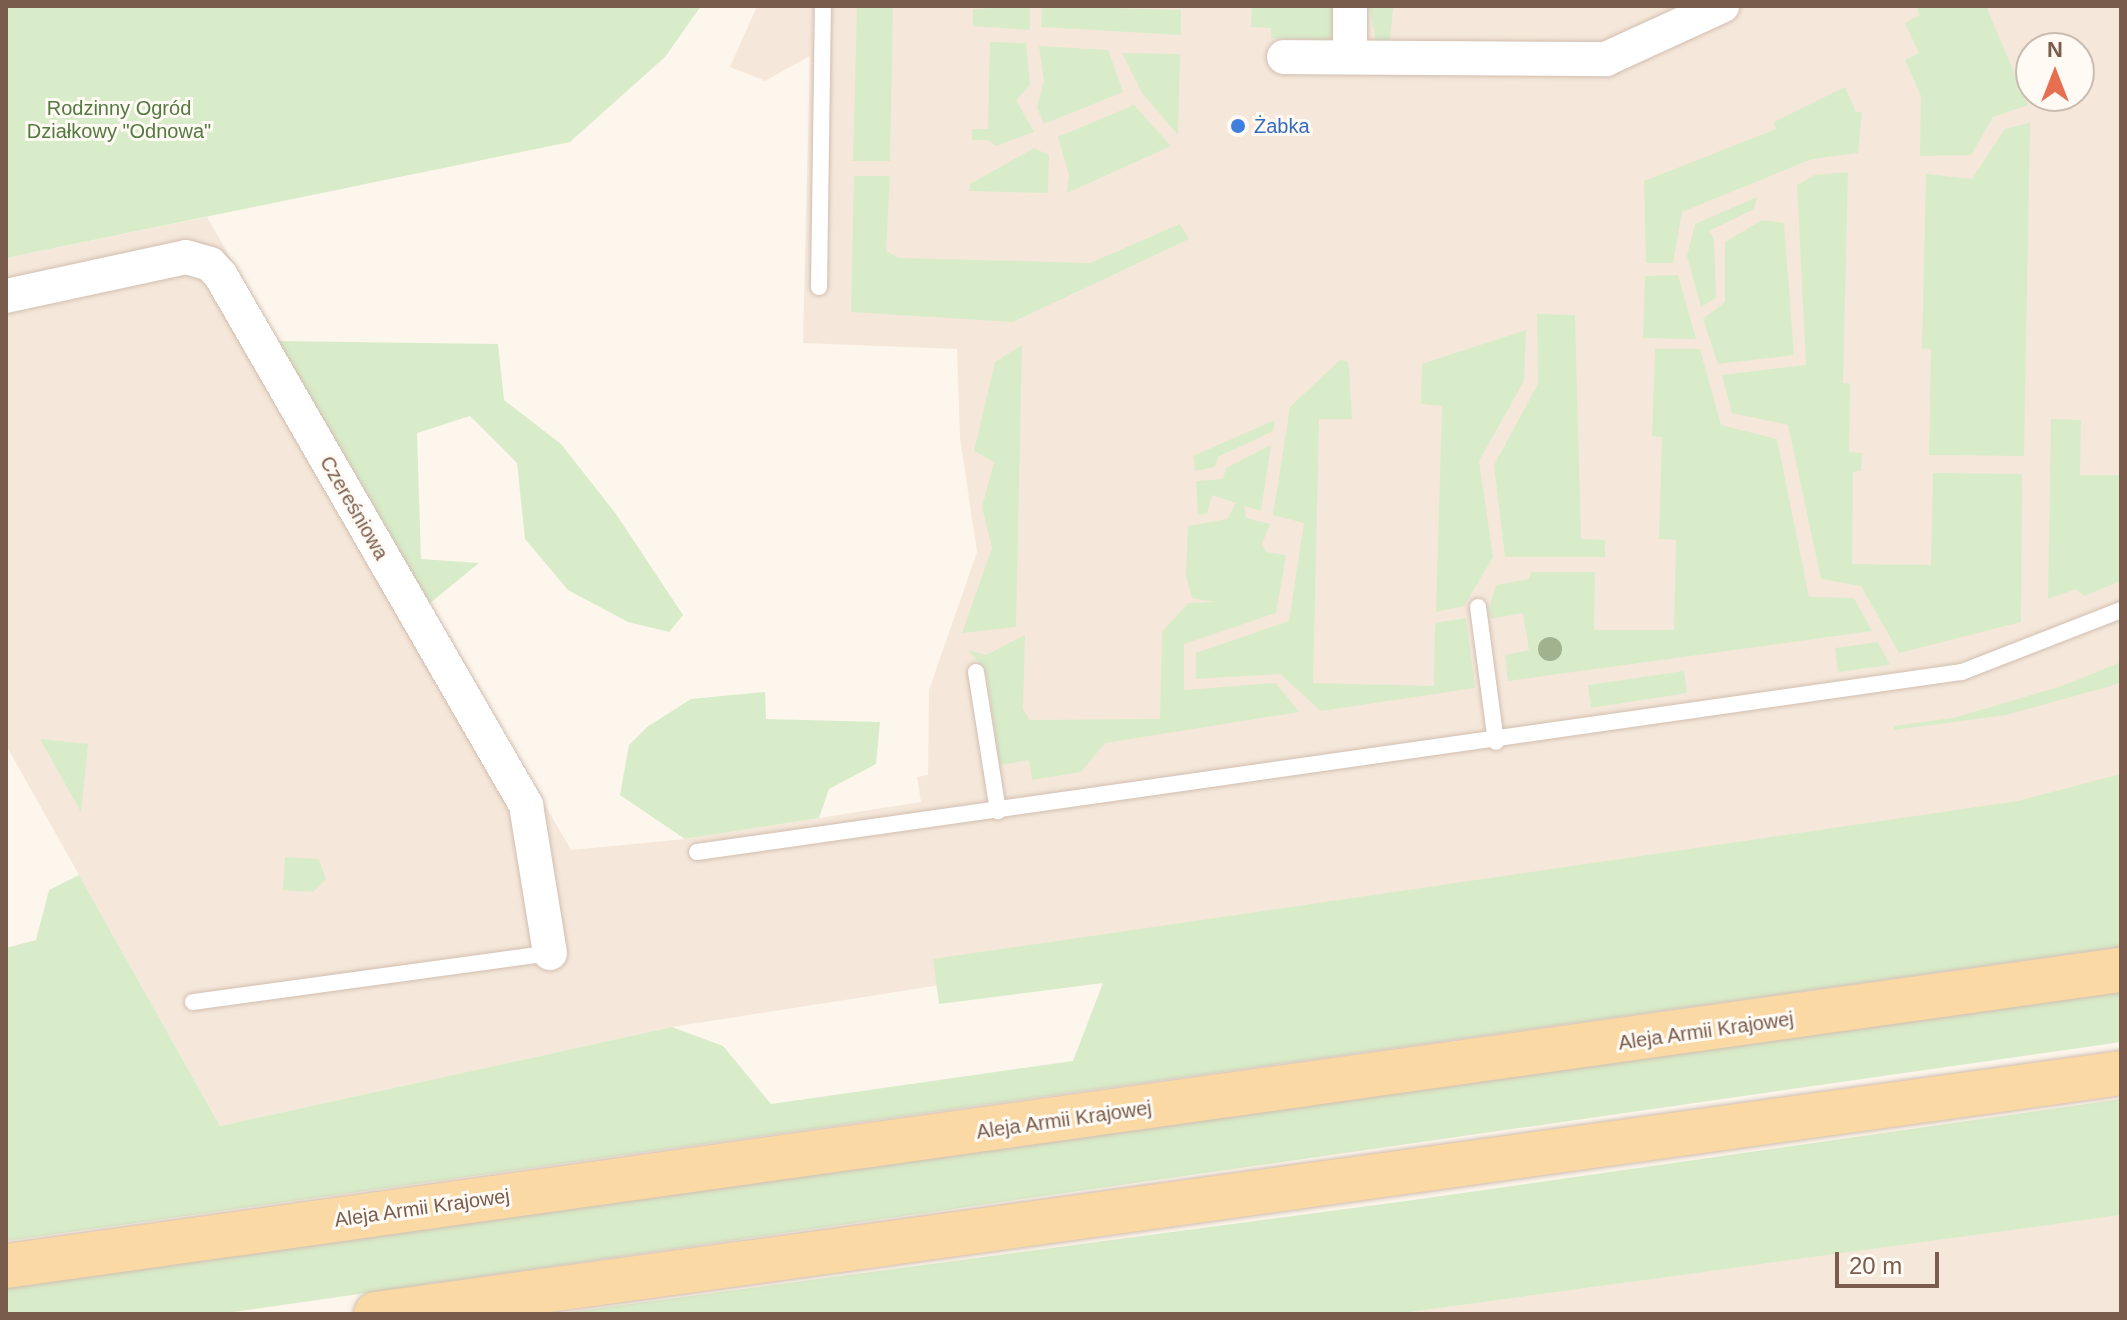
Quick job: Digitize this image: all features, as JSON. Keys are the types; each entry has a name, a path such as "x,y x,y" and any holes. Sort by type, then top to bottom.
{"main road":[{"name":"Aleja Armii Krajowej","path":"6,1266 2121,970"},
{"path":"376,1314 2121,1073"}],"street":[{"path":"1350,6 1350,57"},
{"path":"1284,57 1606,59 1722,6"},
{"name":"Czereśniowa","path":"6,296 186,257 210,264 221,276 526,805 550,953"}],"lane":[{"path":"819,287 823,6"},
{"path":"1478,607 1496,742"},
{"path":"697,852 1496,742 1962,672 2121,610"},
{"path":"976,672 998,811"},
{"path":"193,1002 550,953"}],"shaded area":[{"path":"757,6 2121,6 2121,782 1558,888 672,1027 220,1126 6,745 6,258 207,217 571,850 685,839 921,802 917,777 928,775 929,690 977,552 960,438 957,349 803,343 810,56 765,81 730,67"},
{"path":"2121,1215 2121,1314 1396,1314 1796,1259"}],"green space":[{"name":"Rodzinny Ogród Działkowy \"Odnowa\"","path":"6,6 701,6 665,57 570,142 6,258"},
{"path":"857,6 893,6 890,161 853,161"},
{"path":"1030,6 1030,30 973,26 973,9"},
{"path":"1042,6 1181,10 1181,35 1041,27"},
{"path":"1252,6 1342,6 1341,40 1271,38 1271,28 1251,27"},
{"path":"1369,6 1404,6 1393,8 1390,40 1376,41"},
{"path":"1916,6 1986,6 2015,74 2015,109 1993,117 1971,155 1920,156 1921,96 1905,60 1919,53 1905,23 1920,15"},
{"path":"990,42 1026,43 1030,85 1016,100 1034,132 996,146 988,140 972,140 972,129 988,129"},
{"path":"1039,46 1108,50 1123,92 1044,124 1037,108 1044,80"},
{"path":"1122,53 1180,54 1178,135 1142,93"},
{"path":"1845,87 1856,112 1862,112 1858,153 1812,159 1682,212 1673,263 1646,263 1644,181 1776,129 1774,122"},
{"path":"1134,105 1171,146 1067,193 1069,176 1058,137"},
{"path":"2030,123 2024,456 1929,455 1931,349 1922,348 1926,174 1972,179 2005,129"},
{"path":"1034,148 1049,155 1048,193 970,191 970,184"},
{"path":"1848,172 1843,383 1850,384 1849,452 1862,453 1861,471 1853,472 1852,564 1931,565 1933,473 2022,474 2021,622 1899,653 1861,586 1821,579 1788,425 1732,413 1722,375 1806,365 1797,185 1815,175"},
{"path":"854,176 890,176 886,251 899,258 1090,263 1180,224 1189,239 1013,322 851,312"},
{"path":"1757,197 1754,209 1709,231 1714,239 1716,298 1701,307 1687,256 1695,224"},
{"path":"1762,220 1784,223 1794,355 1718,364 1703,319 1725,302 1725,242"},
{"path":"1678,275 1696,339 1643,338 1645,276"},
{"path":"1537,314 1575,315 1581,539 1605,540 1605,557 1505,557 1494,465 1538,384"},
{"path":"1526,330 1524,381 1479,461 1493,557 1464,606 1436,612 1442,406 1421,404 1422,364"},
{"path":"276,341 498,344 504,400 561,444 616,514 683,615 669,632 628,622 568,590 525,539 517,463 470,416 417,433 421,559 479,563 429,604"},
{"path":"1022,345 1016,627 962,633 992,548 982,507 994,462 974,451 995,362"},
{"path":"1655,349 1700,349 1721,425 1777,439 1809,597 1854,598 1872,631 1508,681 1505,655 1529,650 1523,613 1491,619 1489,608 1496,585 1529,579 1531,572 1595,572 1594,630 1674,630 1676,540 1659,539 1662,437 1652,436"},
{"path":"1340,360 1347,361 1349,368 1352,419 1319,419 1313,683 1434,686 1435,623 1466,618 1475,688 1321,711 1280,674 1196,679 1196,653 1289,621 1304,523 1273,515 1290,407"},
{"path":"2051,419 2081,420 2080,475 2121,475 2121,581 2084,596 2076,589 2048,599"},
{"path":"1275,420 1273,431 1218,457 1215,467 1195,471 1193,456"},
{"path":"1271,445 1261,511 1244,506 1246,518 1270,524 1262,544 1266,552 1286,555 1276,613 1184,644 1184,690 1276,683 1299,712 1105,743 1081,772 1032,780 1029,760 1000,765 986,671 968,650 986,655 1025,635 1023,709 1030,720 1160,719 1162,632 1188,603 1215,602 1192,598 1186,576 1188,526 1227,519 1236,503 1212,495 1207,514 1198,515 1196,481 1223,479 1226,468"},
{"path":"1878,642 1890,665 1838,672 1835,648"},
{"path":"2121,662 2121,682 2111,686 2006,715 1894,730 1894,726 1953,718 2062,686"},
{"path":"1684,671 1687,693 1591,708 1588,685"},
{"path":"765,692 766,719 880,722 876,764 829,789 819,818 685,839 620,795 629,745 647,727 691,699"},
{"path":"40,739 88,744 81,812"},
{"path":"2121,774 2121,947 6,1241 6,948 36,940 49,890 79,875 220,1126 672,1027 723,1046 771,1104 1073,1061 1103,983 939,1004 933,959 2018,801"},
{"path":"285,857 319,859 326,879 313,892 283,890"},
{"path":"2121,991 2121,1042 219,1314 6,1314 6,1288"},
{"path":"2121,1099 2121,1215 1396,1314 555,1314 1406,1201"}],"place":[{"name":"Żabka","path":"1238,126"}]}
